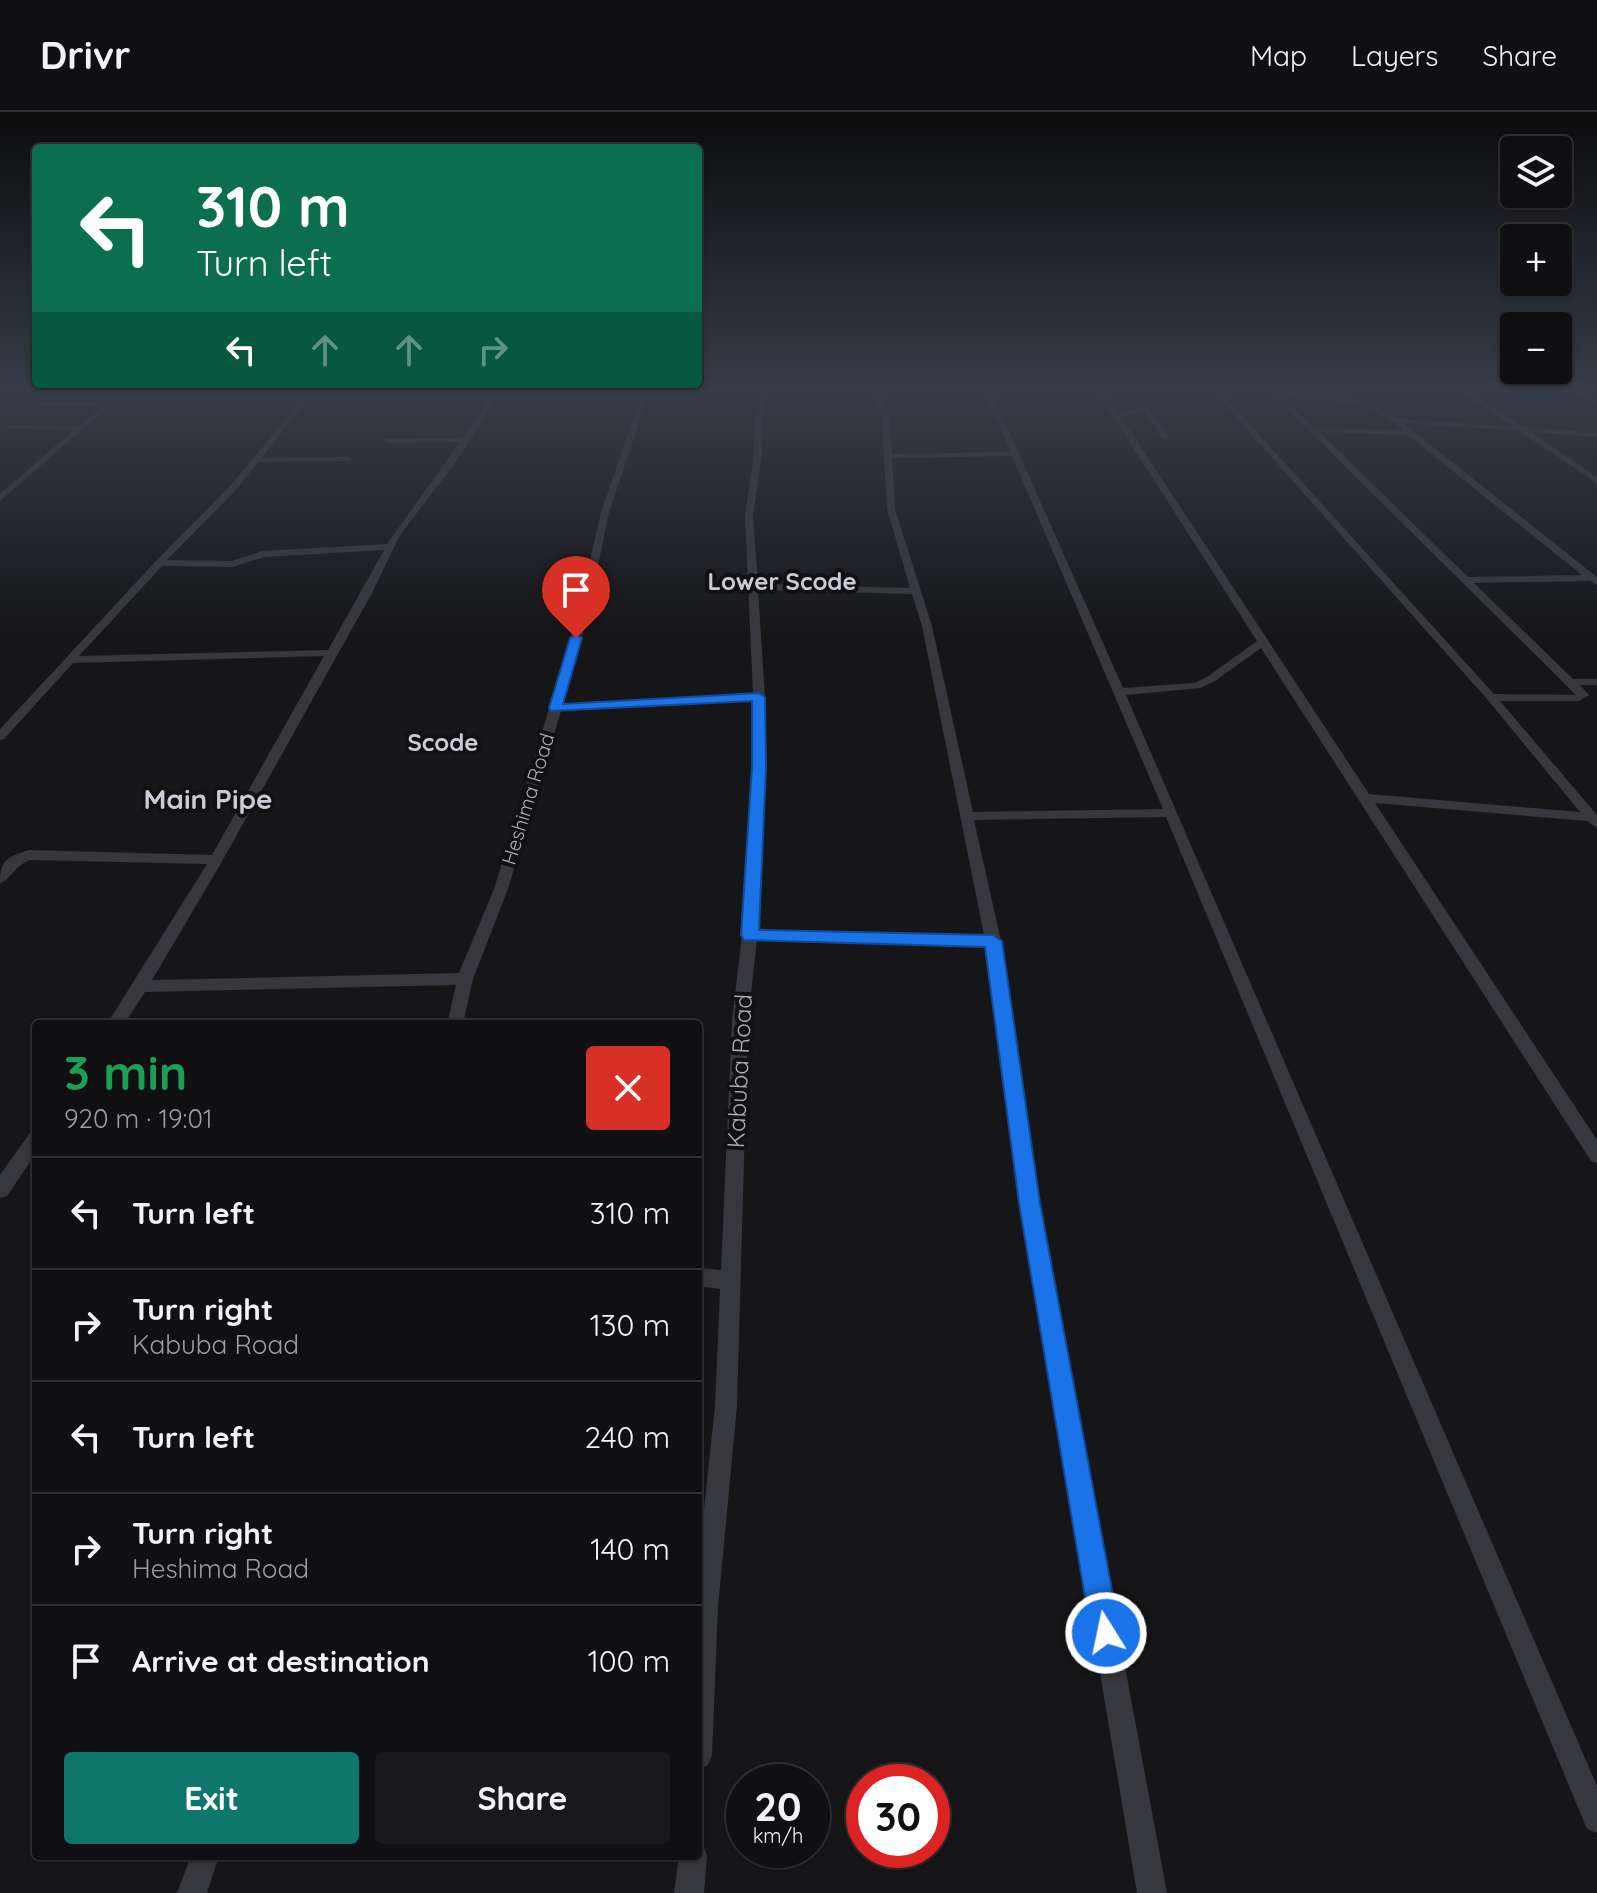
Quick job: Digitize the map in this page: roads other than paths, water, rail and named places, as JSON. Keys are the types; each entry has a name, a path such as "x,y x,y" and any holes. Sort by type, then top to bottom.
{"street":[{"path":"0,498 30,471"},
{"path":"0,736 246,471"},
{"path":"118,1020 141,986 214,860 367,593 389,547 445,471"},
{"name":"Heshima Road","path":"456,1020 465,979 501,889 556,708 583,614 605,512 619,471"},
{"name":"Kabuba Road","path":"702,1681 706,1607 726,1406 740,1020 750,935 759,767 759,697 749,516 755,471"},
{"path":"890,471 891,509 927,626 993,941 1030,1203 1152,1893"},
{"path":"1021,471 1172,813 1597,1819"},
{"path":"1152,471 1597,1155"},
{"path":"1288,471 1491,697 1594,821"},
{"path":"1355,471 1582,697 1491,697"},
{"path":"1458,471 1594,580"},
{"path":"159,563 233,564 263,554 389,547"},
{"path":"1465,580 1594,580"},
{"path":"754,587 915,591"},
{"path":"1119,692 1196,686 1263,642"},
{"path":"70,660 331,653"},
{"path":"1570,682 1597,682"},
{"path":"556,708 759,697"},
{"path":"1365,798 1594,821"},
{"path":"966,816 1172,813"},
{"path":"0,878 13,861 29,855 214,860"},
{"path":"750,935 993,941"},
{"path":"141,986 465,979"},
{"path":"0,1190 32,1144"},
{"path":"702,1278 730,1281"},
{"path":"192,1893 204,1860"},
{"path":"689,1893 693,1860"}],"district":[{"name":"Lower Scode","path":"782,582"},
{"name":"Scode","path":"443,743"},
{"name":"Main Pipe","path":"208,799"}]}
